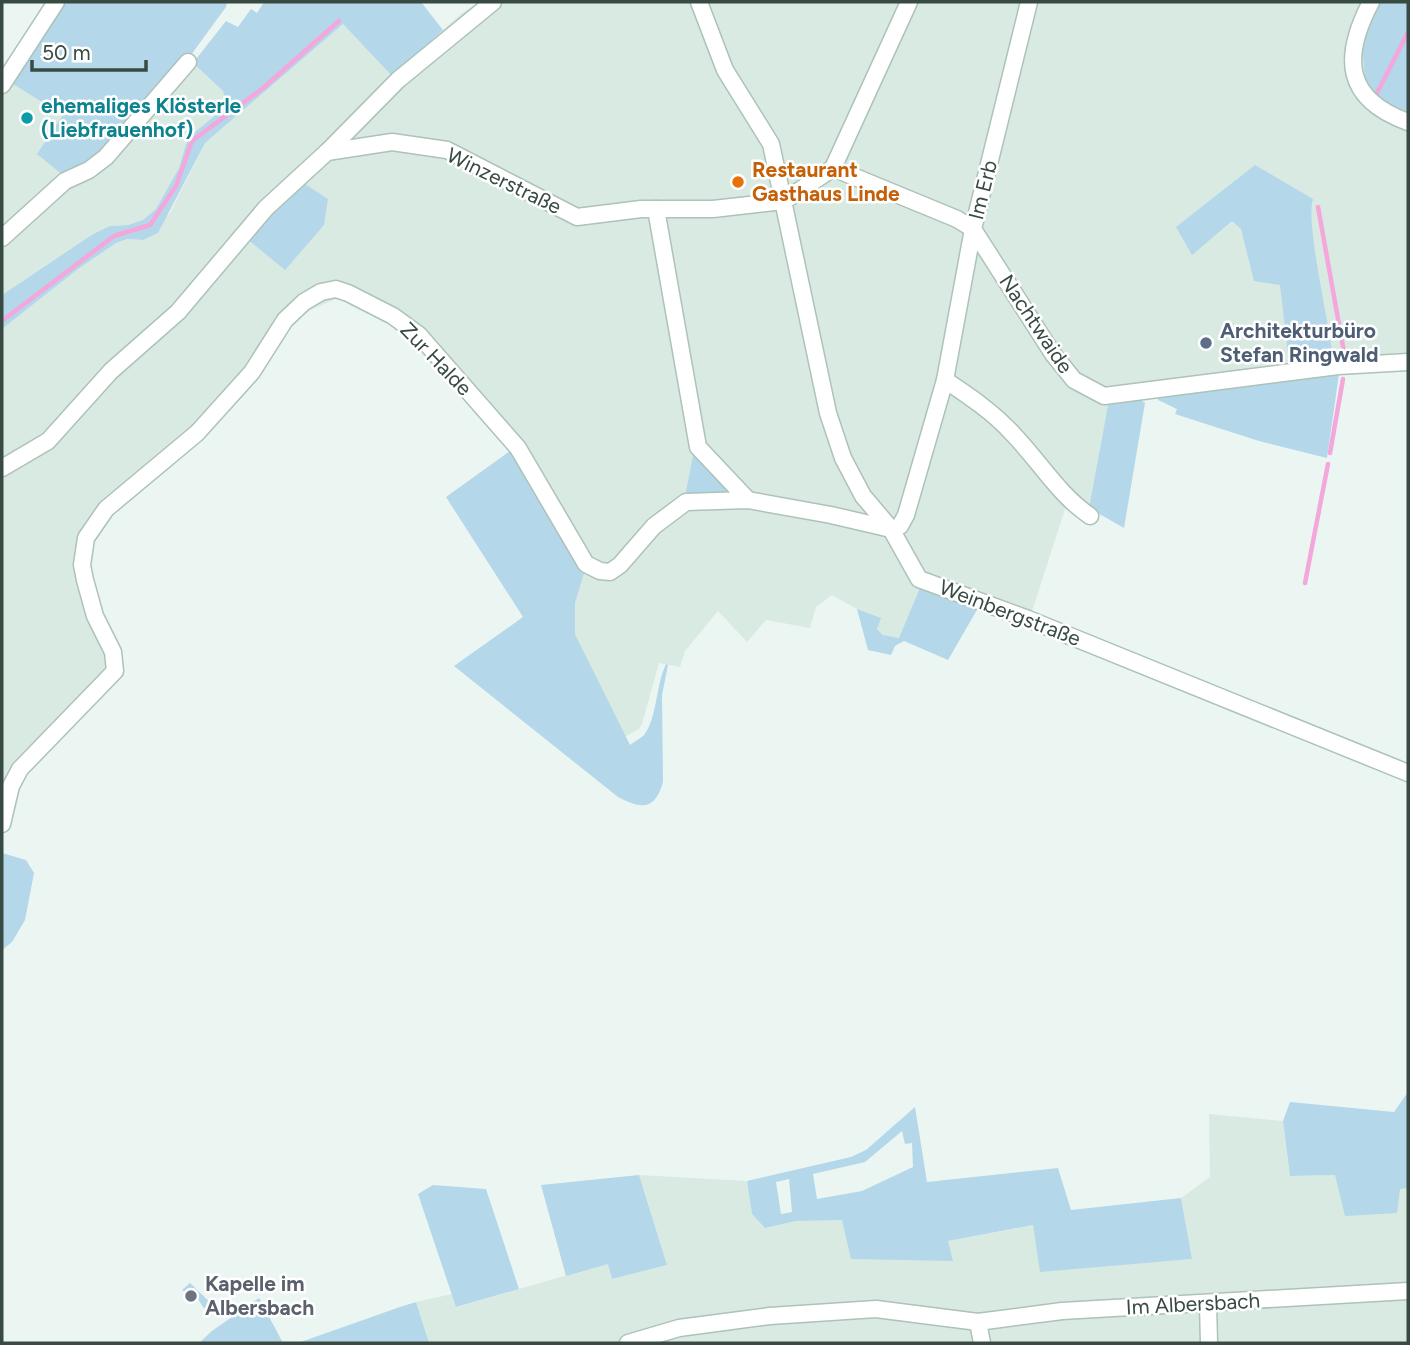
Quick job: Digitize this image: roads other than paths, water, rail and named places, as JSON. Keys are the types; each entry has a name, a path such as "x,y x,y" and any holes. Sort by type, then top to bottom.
{"street":[{"path":"2,85 56,2"},
{"path":"2,468 48,441 111,371 178,312 266,208 327,152 398,80 493,2"},
{"name":"Weinbergstraße","path":"699,2 725,70 771,144 828,413 843,458 863,496 891,529 919,579 1028,619 1408,773"},
{"path":"909,2 833,168 957,219 973,229"},
{"name":"Im Erb","path":"891,529 900,526 906,514 945,380 973,229 1029,2"},
{"path":"1371,2 1357,27 1352,49 1356,77 1368,102 1391,116 1408,122"},
{"path":"2,238 65,181 89,170 106,157 188,62"},
{"name":"Winzerstraße","path":"327,152 392,142 447,150 577,217 656,209 713,209 784,201 833,168"},
{"path":"656,209 698,447 748,500"},
{"name":"Nachtwaide","path":"973,229 1053,354 1074,380 1104,396 1338,366 1408,362"},
{"name":"Zur Halde","path":"2,824 11,786 20,769 115,671 113,652 95,616 82,565 86,538 106,509 197,433 252,372 285,320 304,302 321,292 336,289 393,316 419,335 519,449 586,564 600,571 610,572 620,565 654,526 686,502 748,500 891,529"},
{"path":"945,380 981,404 1013,434 1071,502 1090,516"},
{"name":"Im Albersbach","path":"628,1343 679,1328 770,1316 876,1309 978,1322 1062,1311 1408,1291"},
{"path":"1208,1304 1209,1343"},
{"path":"978,1322 982,1343"}],"waterway":[{"path":"2,321 114,236 150,225 176,186 192,141 263,88 339,21"},
{"path":"1376,95 1408,32"},
{"path":"1318,207 1345,358"},
{"path":"1330,453 1343,379"},
{"path":"1305,583 1328,464"}],"place":[{"name":"ehemaliges Klösterle (Liebfrauenhof)","path":"27,118"},
{"name":"Restaurant Gasthaus Linde","path":"738,182"},
{"name":"Architekturbüro Stefan Ringwald","path":"1206,343"},
{"name":"Kapelle im Albersbach","path":"191,1296"}]}
